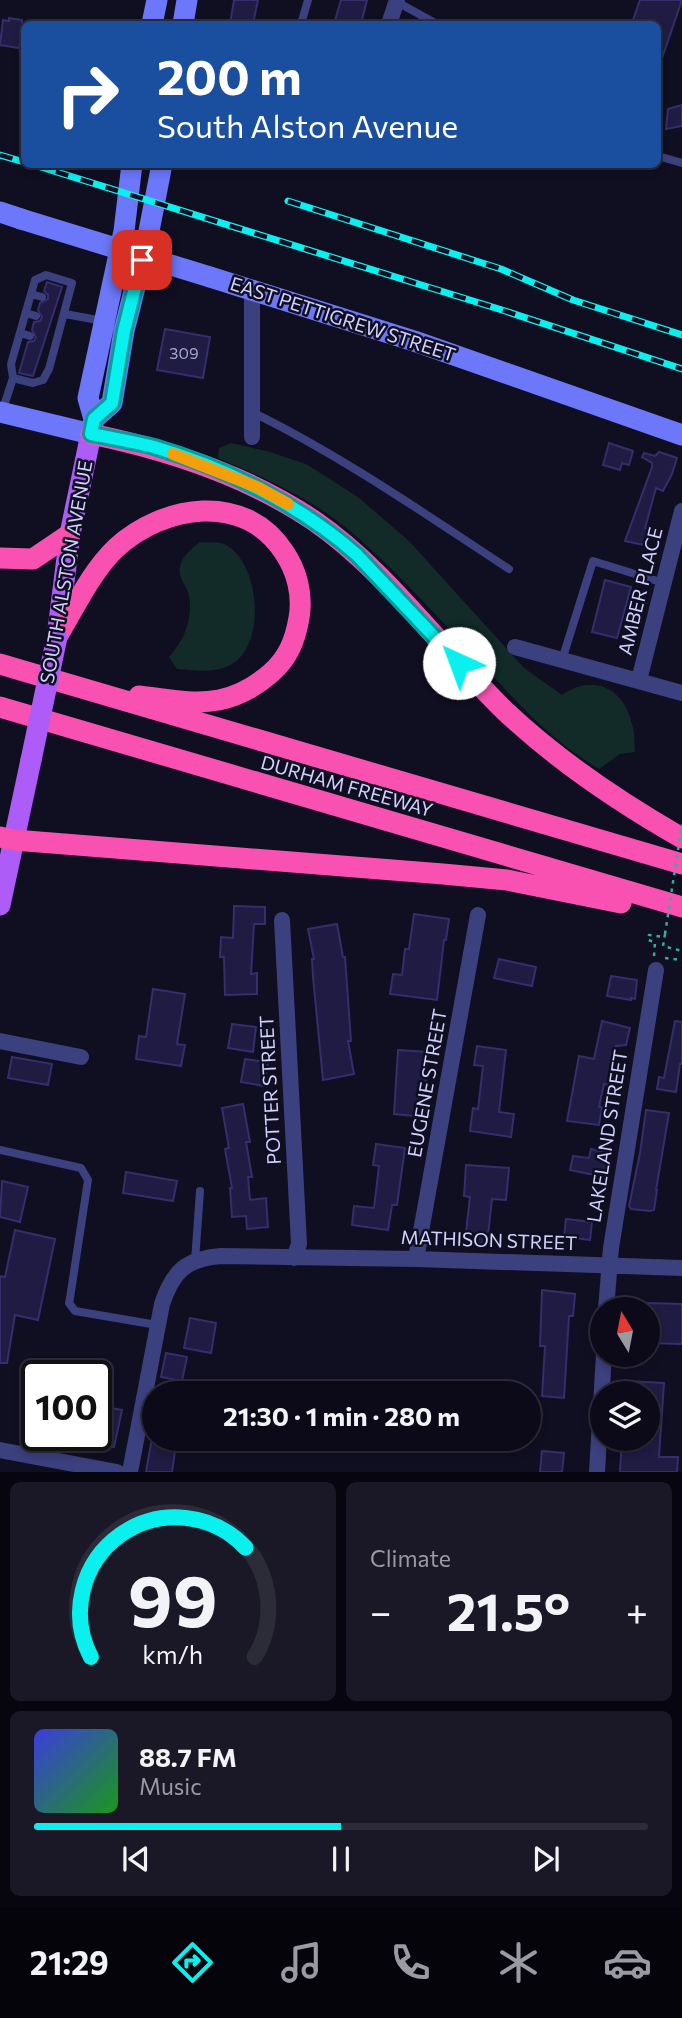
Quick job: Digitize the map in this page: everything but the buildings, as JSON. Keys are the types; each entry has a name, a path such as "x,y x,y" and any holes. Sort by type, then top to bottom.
{"highway":[{"path":"92,427 186,458 257,487 315,521 357,555 476,681 536,738 606,791 682,838"},
{"path":"57,637 110,555 146,526 186,511 219,511 249,520 267,531 291,563 300,595 297,632 282,662 257,685 239,694 197,702 90,691"},
{"path":"0,558 33,559 70,534"},
{"name":"DURHAM FREEWAY","path":"0,664 682,864"},
{"name":"DURHAM FREEWAY","path":"0,707 682,908"},
{"path":"7,838 468,876 574,892 635,906 682,908"}],"main road":[{"name":"SOUTH ALSTON AVENUE","path":"0,905 7,838 31,760 57,637 70,534 92,427"}],"street":[{"path":"153,21 157,0"},
{"path":"184,21 187,0"},
{"path":"390,21 397,1"},
{"path":"1,412 92,427 88,398 124,231 132,168"},
{"name":"SOUTH ALSTON AVENUE","path":"92,427 112,403 124,331 148,236 161,168"},
{"name":"EAST PETTIGREW STREET","path":"0,212 414,341 682,435"},
{"path":"252,290 252,437"},
{"name":"AMBER PLACE","path":"639,680 682,511"},
{"path":"515,647 682,693"},
{"name":"EUGENE STREET","path":"416,1259 478,915"},
{"name":"POTTER STREET","path":"282,920 299,1244 294,1258"},
{"name":"LAKELAND STREET","path":"607,1297 609,1265 657,964"},
{"path":"0,1041 81,1057"},
{"name":"MATHISON STREET","path":"195,1261 221,1255 682,1268"},
{"path":"130,1472 157,1325 168,1287 178,1272 195,1261"},
{"path":"597,1472 603,1367"},
{"path":"0,1450 117,1472"}],"lane":[{"path":"302,21 308,0"},
{"path":"397,1 432,21"},
{"path":"661,157 682,163"},
{"path":"1,412 13,378 11,364 35,280 46,275 72,284 50,365 43,380 33,383 13,378"},
{"path":"31,294 42,297"},
{"path":"57,302 66,310 105,321"},
{"path":"26,313 36,316"},
{"path":"51,321 62,325"},
{"path":"20,333 30,336"},
{"path":"45,340 56,343"},
{"path":"14,353 24,356"},
{"path":"39,361 50,365"},
{"path":"252,412 378,482 509,569"},
{"path":"562,660 593,561 664,583"},
{"path":"0,1150 81,1168 86,1174 88,1180 70,1298 72,1308 75,1311 157,1325"},
{"path":"195,1261 200,1191"}],"path":[{"path":"682,824 663,946 682,951"},
{"path":"657,964 653,954 655,942 648,940 649,935 664,936"},
{"path":"674,958 682,960"}],"green space":[{"path":"231,443 306,464 358,497 409,541 524,668 562,695 585,685 596,685 615,693 628,712 634,731 635,752 620,754 599,769 568,748 529,713 401,579 344,526 299,496 218,458 219,448"},
{"path":"200,542 226,545 238,555 247,570 255,607 249,644 239,658 226,667 208,671 177,669 169,657 183,636 190,612 189,595 181,577 180,564"}],"railway":[{"path":"0,155 21,161"},
{"path":"44,168 502,310 682,369"},
{"path":"288,201 501,269 573,300 682,335"}],"slow traffic":[{"path":"173,454 257,487 288,504"}],"route":[{"path":"142,260 124,331 112,403 94,419 91,434 174,454 257,487 293,507 357,555 459,663"}]}
